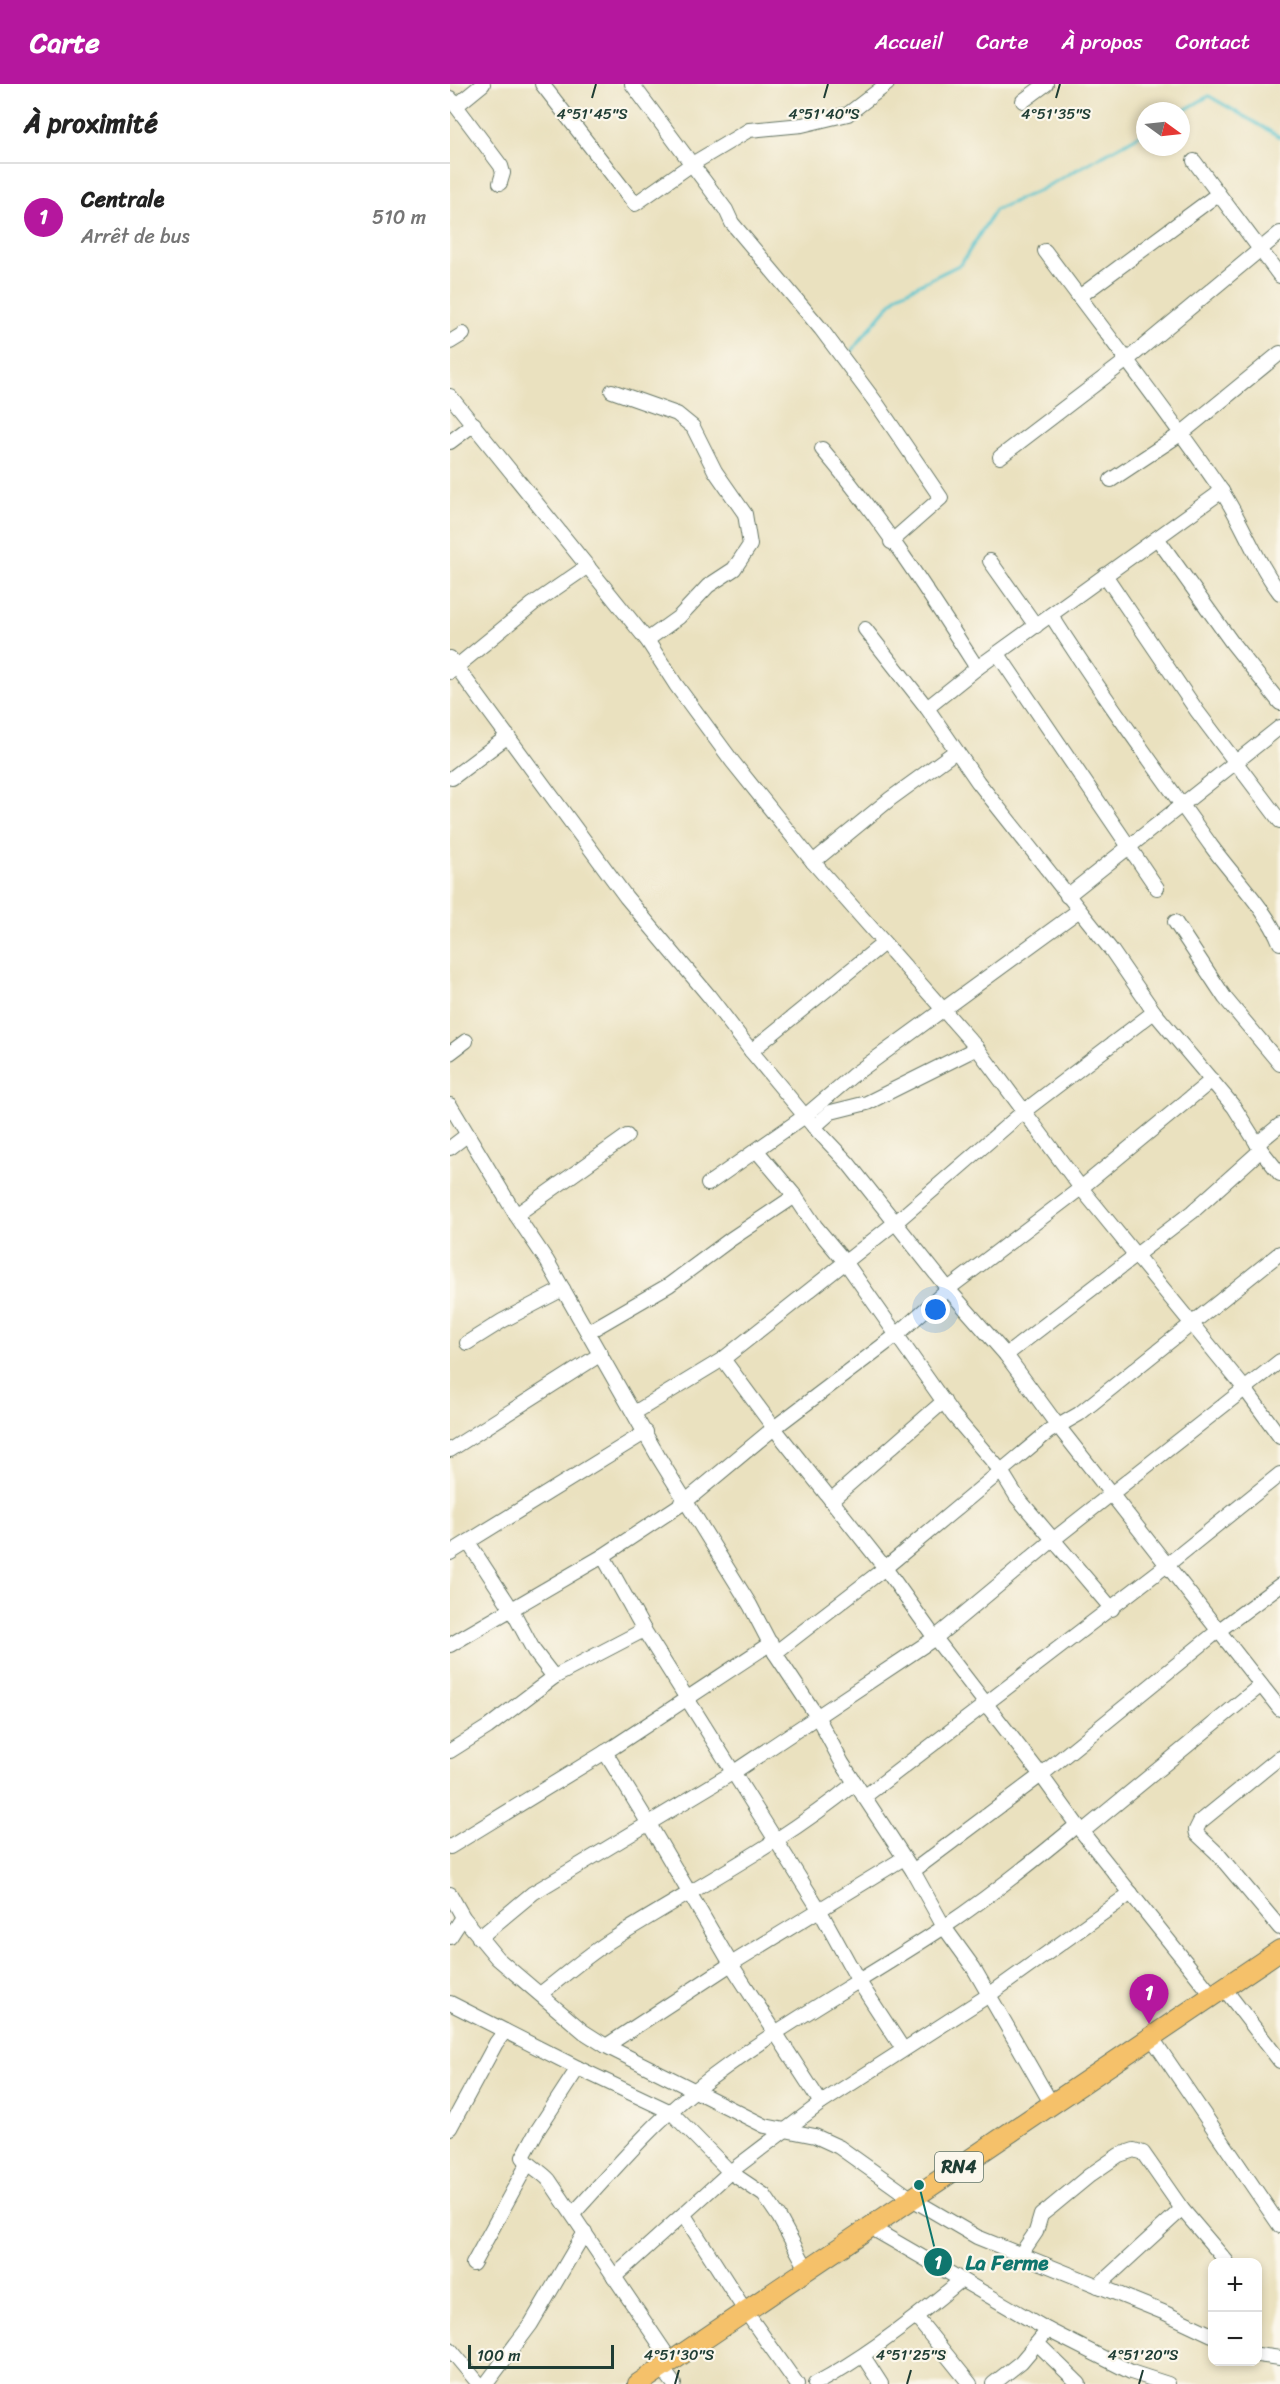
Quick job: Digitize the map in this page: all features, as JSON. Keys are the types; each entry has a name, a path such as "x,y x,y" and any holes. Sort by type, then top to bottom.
{"highway":[{"name":"RN4","path":"638,2384 1280,1950"}],"street":[{"path":"483,84 453,102 501,166 503,173 500,183"},
{"path":"542,84 635,204 692,164 749,130 802,125 848,114 887,84"},
{"path":"632,84 726,210 732,223 821,328 877,404 941,498 891,542"},
{"path":"1023,101 1046,84"},
{"path":"1194,161 1280,276"},
{"path":"1079,297 1218,194"},
{"path":"1000,457 1127,360 1280,233"},
{"path":"1045,251 1182,433 1222,491 1238,515 1271,582 1280,593"},
{"path":"450,342 464,334"},
{"path":"1111,480 1182,433 1280,353"},
{"path":"612,391 677,414 686,420 693,427 715,471 746,514 750,545 734,569 708,586 679,617 647,640"},
{"path":"450,396 647,640 710,733 813,862 977,1048 1081,1188 1245,1389 1280,1437"},
{"path":"450,442 474,424"},
{"path":"822,449 849,482 930,595 977,668"},
{"path":"927,708 977,668 1222,491"},
{"path":"1157,538 1233,644 1280,703"},
{"path":"990,561 1036,626"},
{"path":"588,566 533,604 452,666 508,736 594,855 751,1051 810,1122 848,1163 948,1289 1006,1355 1218,1631 1261,1685 1278,1702"},
{"path":"1105,575 1197,711 1280,821"},
{"path":"1051,615 1092,680 1182,805 1277,927 1280,943"},
{"path":"865,628 1078,911 1112,951 1154,1012 1234,1107 1259,1147 1280,1174"},
{"path":"998,654 1157,888"},
{"path":"1067,896 1280,727"},
{"path":"452,778 508,736"},
{"path":"813,862 890,799 956,751"},
{"path":"810,1122 852,1076 1078,911"},
{"path":"1175,922 1226,998 1280,1064"},
{"path":"751,1051 884,943"},
{"path":"634,1413 723,1359 896,1222 1023,1112 1154,1012"},
{"path":"450,1053 466,1041"},
{"path":"708,1184 757,1151 810,1122 831,1112 867,1103 977,1048"},
{"path":"450,1645 603,1556 686,1501 774,1428 898,1334 948,1289 1081,1188 1212,1080"},
{"path":"450,1105 516,1215 547,1261 773,1648 818,1718 855,1783 913,1871 944,1927 989,1995 1051,2103"},
{"path":"1006,1355 1192,1212 1280,1125"},
{"path":"450,1148 467,1136"},
{"path":"516,1215 627,1136"},
{"path":"757,1151 846,1263 953,1415 1000,1471 1017,1497 1112,1608"},
{"path":"588,1332 669,1285 731,1239 795,1196"},
{"path":"450,1847 605,1752 686,1698 773,1648 885,1568 1048,1432 1079,1414 1280,1252"},
{"path":"467,1343 502,1321 563,1289"},
{"path":"450,1450 601,1354"},
{"path":"723,1359 774,1428 885,1568 934,1638 987,1704 1079,1828 1131,1893 1280,2061"},
{"path":"479,1938 533,1893 734,1772 818,1718 934,1638 1054,1539 1280,1361"},
{"path":"831,1500 944,1401"},
{"path":"450,1553 646,1432"},
{"path":"864,1797 1112,1608 1280,1474"},
{"path":"468,1542 511,1608 534,1651 554,1677"},
{"path":"603,1556 644,1629 819,1909 858,1980 903,2049"},
{"path":"913,1871 1041,1775 1218,1631 1280,1585"},
{"path":"450,1750 488,1727 554,1677 644,1629"},
{"path":"573,2214 694,2091 776,2033 944,1927 1079,1828 1261,1685"},
{"path":"605,1752 731,1964 821,2103"},
{"path":"1280,1757 1200,1822 1196,1830 1197,1834 1217,1853 1280,1928"},
{"path":"540,1994 611,1940 775,1840 829,1804 855,1783"},
{"path":"606,2046 731,1964 904,1858"},
{"path":"615,2277 730,2172 821,2103 989,1995 1131,1893"},
{"path":"450,1894 463,1917 497,1958 584,2032 606,2046 765,2126 815,2136 839,2147 912,2199 977,2237 1163,2312 1208,2333"},
{"path":"450,1937 463,1917"},
{"path":"450,2003 671,2112 730,2172 764,2195 779,2217 807,2269"},
{"path":"450,2128 496,2043 505,2031"},
{"path":"1152,2038 1280,2226"},
{"path":"578,2068 523,2154 528,2163 540,2170 573,2214 615,2277 666,2365 674,2384"},
{"path":"1021,2254 1036,2232 1041,2216 1090,2175 1128,2151 1134,2150 1143,2153 1182,2209 1224,2258"},
{"path":"473,2264 528,2163"},
{"path":"1098,2286 1182,2209"},
{"path":"684,2215 746,2312 797,2384"},
{"path":"870,2227 1048,2330 1131,2372 1168,2384"},
{"path":"486,2384 531,2325 585,2232"},
{"path":"815,2384 863,2356 960,2281"},
{"path":"916,2317 970,2384"},
{"path":"993,2384 1021,2362 1048,2330"},
{"path":"1038,2344 1079,2384"},
{"path":"450,2349 479,2384"},
{"path":"863,2356 881,2384"},
{"path":"1262,2356 1280,2358"},
{"path":"1122,2384 1131,2372"}],"waterway":[{"path":"1190,107 1209,96 1280,137"},
{"path":"848,357 898,295 961,264 995,210 1040,190 1136,137"}],"place":[{"name":"Centrale","path":"1149,2024"},
{"name":"La Ferme","path":"919,2185"}]}
